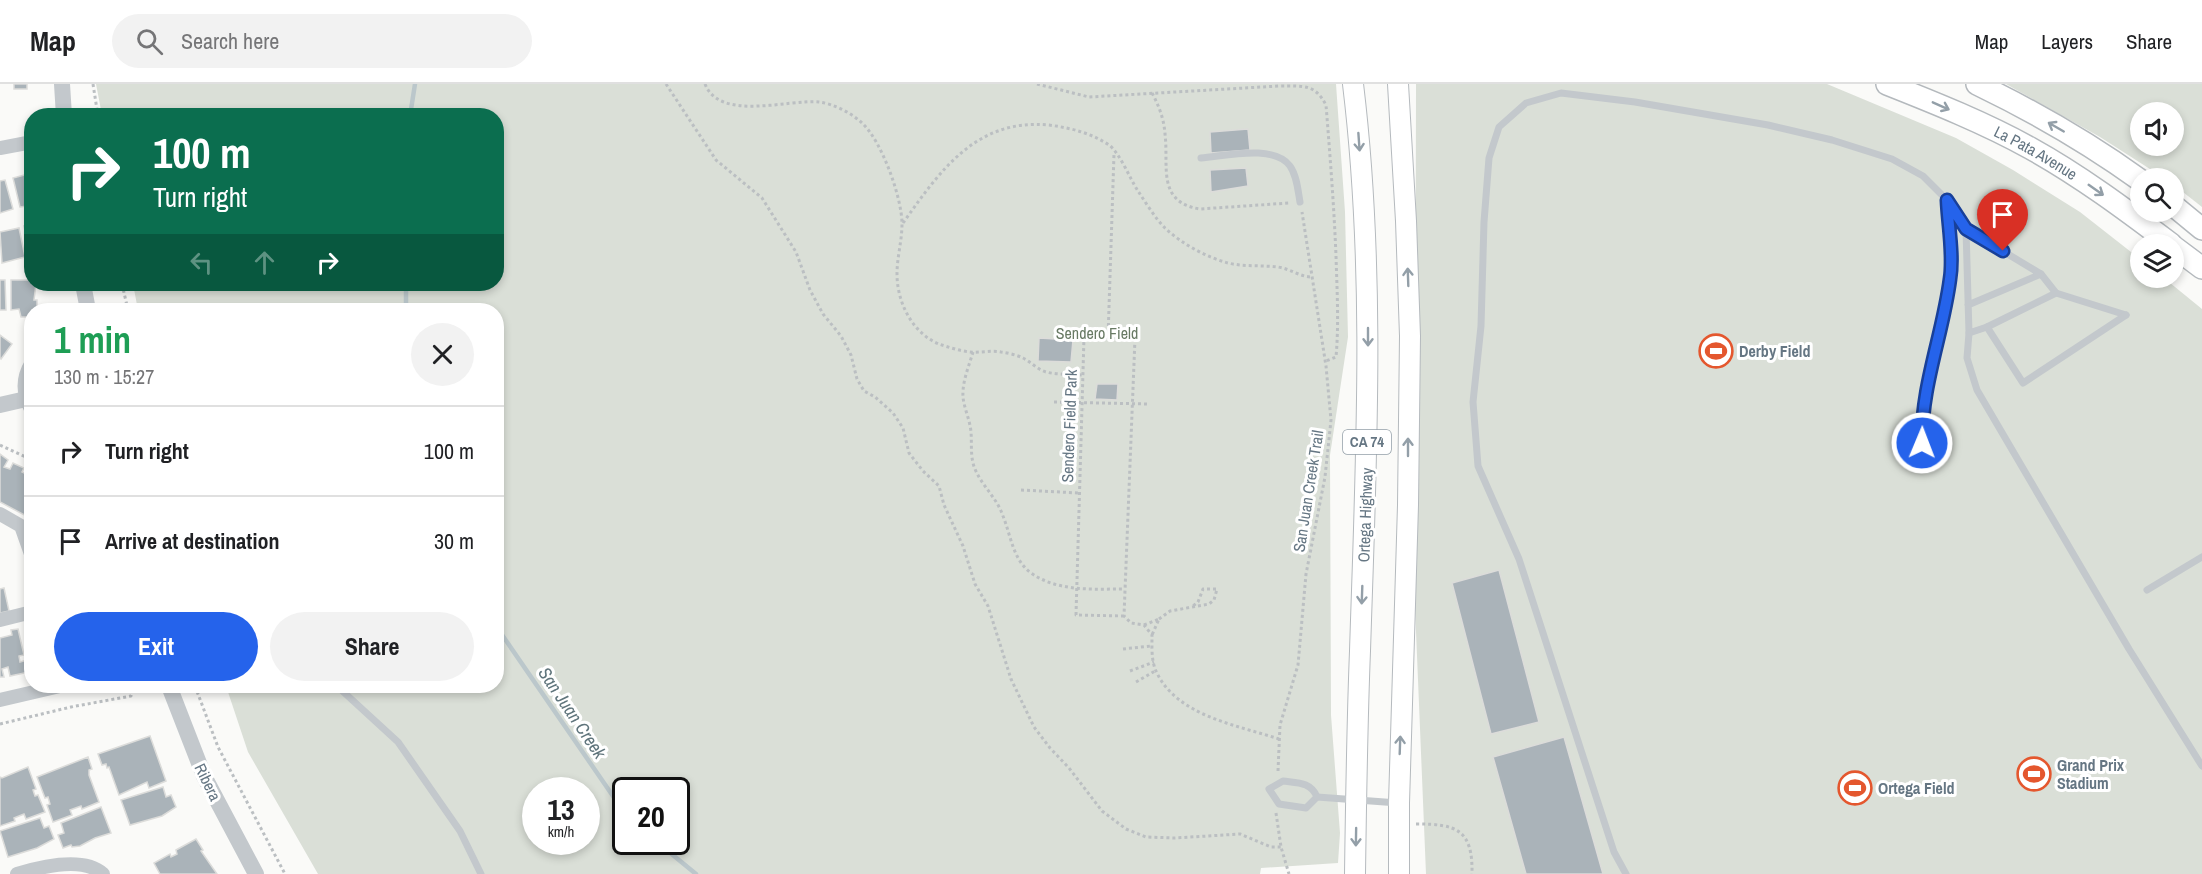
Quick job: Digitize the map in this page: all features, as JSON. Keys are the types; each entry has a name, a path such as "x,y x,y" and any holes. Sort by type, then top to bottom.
{"highway":[{"name":"La Pata Avenue","path":"1887,84 2029,147 2067,170 2155,234"},
{"name":"La Pata Avenue","path":"1977,84 2005,98 2130,173"},
{"path":"2184,214 2202,229"},
{"name":"La Pata Avenue","path":"2184,255 2202,268"}],"main road":[{"name":"Ortega Highway","path":"1353,84 1364,210 1368,375 1355,874"},
{"name":"CA 74","path":"1398,84 1410,336 1399,874"}],"street":[{"path":"62,84 64,108"},
{"path":"0,148 24,144"},
{"path":"0,405 24,404"},
{"path":"0,514 21,526 24,534"},
{"path":"0,620 24,614"},
{"path":"0,700 30,693"},
{"name":"Ribera","path":"172,693 204,776 256,874"},
{"path":"16,874 76,864 100,871"}],"lane":[{"path":"1626,874 1614,852 1519,559 1478,466 1473,402 1481,326 1489,158 1499,127 1526,103 1561,93 1635,102 1768,125 1832,140 1892,159 1923,176 1947,200 1966,229 2041,274 2056,293 2126,315 2023,382 1987,327"},
{"path":"1201,158 1268,153 1281,157 1292,168 1300,202"},
{"path":"1924,460 1923,408 1951,276 1947,200"},
{"path":"1966,229 1969,333 1967,358 1977,390 2129,649 2202,766"},
{"path":"1968,305 2041,274"},
{"path":"1969,333 1987,327 2056,293"},
{"path":"2147,590 2202,557"},
{"path":"345,693 398,742 460,831 481,874"},
{"path":"1317,797 1314,789 1308,785 1283,781 1269,789 1280,804 1306,808 1317,797 1399,803"}],"path":[{"path":"93,84 97,108"},
{"path":"666,84 716,160 762,198 796,252 810,290 823,314 841,336 851,355 856,379 864,391 893,413 903,428 909,453 939,486 944,506 963,546 975,584 988,606 1011,679 1030,719 1050,748 1069,768 1102,811 1126,829 1146,837 1175,838 1240,834 1271,847 1281,847"},
{"path":"705,84 722,101 733,105 750,107 796,101 821,102 841,109 863,124 878,143 890,171 903,223 897,273 900,295 910,320 923,335 939,344 973,352 999,351 1023,358 1044,372 1083,375"},
{"path":"1152,93 1160,110 1165,134 1166,174 1171,194 1179,202 1188,207 1200,209 1300,202"},
{"path":"903,223 940,172 982,138 1006,128 1042,125 1068,127 1111,146 1137,190 1165,228 1195,250 1228,263 1288,269 1303,277 1312,277"},
{"path":"1108,338 1114,151"},
{"name":"San Juan Creek Trail","path":"1277,784 1279,739 1284,706 1298,665 1306,574 1325,477 1331,420 1326,366 1300,202"},
{"name":"Sendero Field Park","path":"1124,616 1135,338 1084,337 1076,615 1124,616 1131,622 1144,625 1152,634"},
{"path":"973,352 964,384 963,398 970,424 974,467 982,484 1003,514 1019,562 1030,573 1047,582 1077,588 1125,589"},
{"path":"1054,402 1147,404"},
{"path":"0,445 24,456"},
{"path":"1021,490 1079,493"},
{"path":"1144,625 1159,619 1170,611 1209,604 1214,600 1217,589 1203,589 1194,606"},
{"path":"1159,619 1152,634 1154,662 1156,671 1172,694 1187,707 1279,739"},
{"path":"1123,649 1152,645"},
{"path":"1130,671 1154,662"},
{"path":"1136,682 1156,671"},
{"path":"0,724 131,696 132,693"},
{"path":"198,693 218,747 285,874"},
{"path":"1276,799 1275,820 1289,874"},
{"path":"1399,824 1437,824 1454,828 1466,838 1472,858 1472,874"}],"green space":[{"name":"Sendero Field","path":"96,84 1336,84 1345,212 1348,337 1330,455 1331,715 1340,833 1338,863 1261,868 1260,874 318,874 248,752 228,693 504,693 504,303 137,303 134,291 504,291 504,108 101,108"},
{"path":"1416,84 1827,84 1956,138 2013,170 2080,212 2130,251 2130,288 2176,288 2202,309 2202,874 1426,874 1415,607"},
{"path":"2006,84 2202,84 2202,207 2184,193 2184,168 2148,168 2100,137"}],"building":[{"path":"14,84 27,84 27,89 14,89"},
{"path":"1248,129 1250,150 1211,153 1210,132"},
{"path":"1246,168 1248,186 1211,192 1210,170"},
{"path":"24,175 24,206 20,207 13,178"},
{"path":"5,180 13,209 0,213 0,181"},
{"path":"19,228 24,257 2,263 0,232"},
{"path":"0,280 5,280 6,310 0,310"},
{"path":"11,280 24,280 24,291 35,291 34,300 37,300 37,303 24,303 24,317 21,317 19,309 11,310"},
{"path":"0,335 12,344 1,359 0,358"},
{"path":"1039,338 1073,340 1071,362 1038,361"},
{"path":"1097,384 1118,384 1117,400 1095,399"},
{"path":"0,454 8,460 4,467 10,469 13,463 24,468 22,472 24,473 24,515 0,502"},
{"path":"1499,570 1539,722 1491,734 1452,583"},
{"path":"4,588 9,611 0,613 0,589"},
{"path":"18,629 24,655 19,656 20,662 24,661 24,673 10,676 8,667 2,669 4,677 0,677 0,638 12,635 11,630"},
{"path":"150,736 166,781 149,788 147,782 119,795 109,767 107,768 106,764 102,765 98,754"},
{"path":"1564,737 1603,874 1526,874 1493,757"},
{"path":"88,757 92,769 89,770 89,775 99,802 82,809 81,806 70,810 72,815 53,822 47,805 50,804 48,797 45,798 37,777"},
{"path":"28,767 36,789 33,790 35,796 38,795 45,812 26,819 24,814 14,818 15,821 0,826 0,777"},
{"path":"163,787 166,797 171,795 176,807 162,816 130,825 121,800"},
{"path":"101,807 111,833 80,846 72,847 71,845 63,848 58,835 64,833 61,823"},
{"path":"40,818 44,828 49,826 54,839 37,848 8,857 0,831"},
{"path":"196,839 203,850 201,851 217,874 160,874 154,863 170,854 171,857 177,854 176,850"}],"waterway":[{"name":"San Juan Creek","path":"411,108 415,84"},
{"name":"San Juan Creek","path":"406,291 406,303"},
{"name":"San Juan Creek","path":"504,638 612,795"},
{"name":"San Juan Creek","path":"673,855 696,874"}],"place":[{"name":"Derby Field","path":"1716,351"},
{"name":"Grand Prix Stadium","path":"2034,774"},
{"name":"Ortega Field","path":"1855,788"}],"route":[{"path":"1922,443 1922,417 1928,380 1940,336 1951,276 1947,200 1966,229 2003,251"}]}
